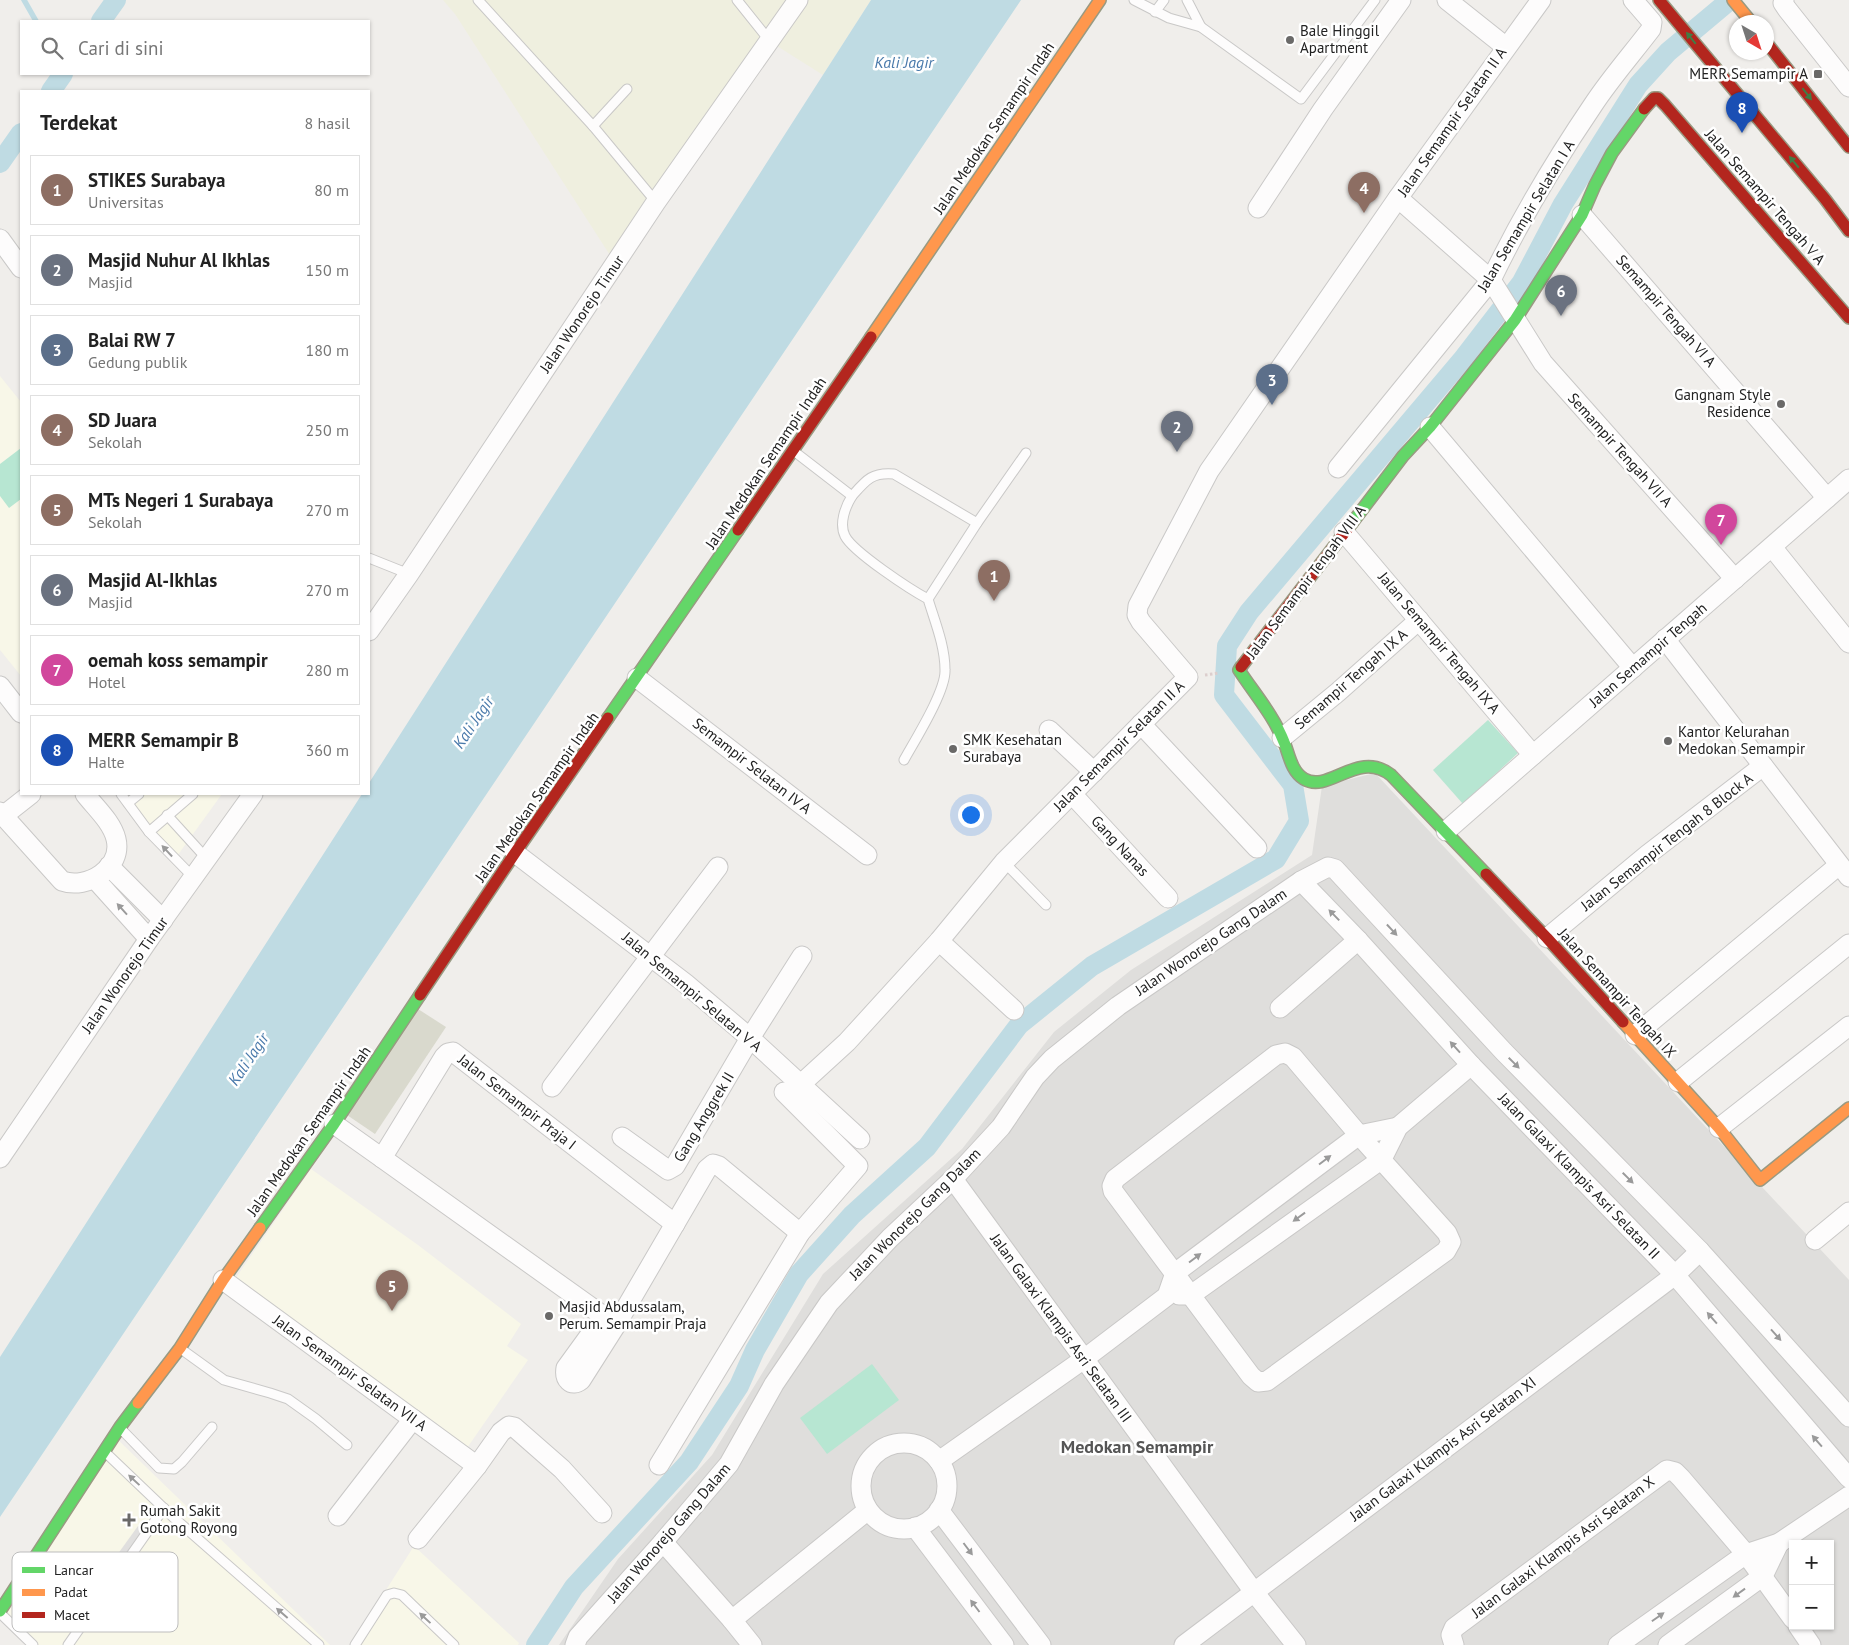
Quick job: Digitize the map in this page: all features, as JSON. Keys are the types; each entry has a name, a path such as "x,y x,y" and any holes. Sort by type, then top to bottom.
{"street":[{"name":"Jalan Wonorejo Timur","path":"370,629 409,574 656,202 798,0"},
{"name":"Jalan Medokan Semampir Indah","path":"39,1552 120,1427 180,1348 223,1280 334,1124 515,853 793,451 1100,0"},
{"path":"1258,208 1322,109 1401,0"},
{"path":"1447,0 1506,47"},
{"name":"Jalan Semampir Selatan II A","path":"792,1088 847,1042 939,941 1004,862 1188,677 1136,615 1138,606 1209,471 1398,198 1541,0"},
{"name":"Jalan Semampir Selatan I A","path":"1338,468 1494,285 1507,248 1546,179 1593,104 1651,29 1652,22 1632,0"},
{"path":"1659,0 1825,199 1849,231"},
{"path":"1733,0 1745,15"},
{"path":"1784,2 1849,87"},
{"path":"1774,52 1849,147"},
{"name":"Jalan Semampir Tengah VIII A","path":"1446,831 1391,775 1380,767 1370,765 1314,782 1306,780 1293,767 1282,738 1239,670 1403,456 1430,427 1513,318 1582,215 1620,140 1652,100 1658,98"},
{"name":"Jalan Semampir Tengah V A","path":"1658,98 1849,318"},
{"name":"Semampir Tengah VII A","path":"1398,198 1494,285 1543,363 1735,579"},
{"name":"Semampir Tengah VI A","path":"1582,215 1828,498"},
{"path":"2,242 20,267"},
{"path":"1430,427 1633,668"},
{"name":"Jalan Semampir Tengah","path":"1446,831 1849,479"},
{"name":"Jalan Semampir Tengah IX A","path":"1344,532 1533,755"},
{"path":"1772,547 1849,643"},
{"name":"Semampir Tengah IX A","path":"1282,738 1338,692 1419,620"},
{"path":"1635,1035 1844,871 1665,640"},
{"name":"Semampir Selatan IV A","path":"637,678 867,854"},
{"path":"0,686 20,712"},
{"path":"1141,724 1257,848"},
{"path":"1049,730 1094,772"},
{"name":"Jalan Semampir Tengah 8 Block A","path":"1547,938 1647,855 1763,766"},
{"name":"Gang Nanas","path":"1072,794 1168,898"},
{"path":"30,795 2,814 62,881 73,883 95,879 109,866 116,855 117,848 114,833 86,795"},
{"name":"Jalan Wonorejo Timur","path":"0,1158 149,939 252,795"},
{"name":"Jalan Semampir Tengah IX","path":"1446,831 1547,938 1678,1082 1719,1128 1760,1180 1849,1108"},
{"name":"Jalan Semampir Selatan V A","path":"515,853 651,956 750,1038 858,1166 800,1233 659,1465"},
{"path":"109,866 163,920"},
{"path":"552,1087 718,867"},
{"name":"Jalan Wonorejo Gang Dalam","path":"575,1645 578,1637 663,1542 729,1464 774,1384 829,1303 890,1238 953,1179 1001,1127 1035,1077 1052,1059 1118,1006 1301,881 1328,867 1335,869 1504,1052 1700,1251"},
{"path":"95,879 149,939"},
{"name":"Jalan Galaxi Klampis Asri Selatan II","path":"1301,881 1358,940 1471,1065 1675,1275 1849,1478"},
{"path":"1280,1008 1358,940"},
{"path":"939,941 1014,1010"},
{"path":"1678,1082 1849,944"},
{"path":"750,1038 802,956"},
{"path":"1719,1128 1849,1026"},
{"name":"Gang Anggrek II","path":"622,1138 668,1170 672,1169 684,1152 750,1038"},
{"name":"Jalan Semampir Praja I","path":"382,1158 444,1057 448,1053 453,1052 675,1224"},
{"path":"1285,1053 1293,1057 1359,1135 1447,1234 1451,1242 1446,1251 1267,1382 1258,1382 1251,1376 1113,1192 1112,1186 1115,1179 1276,1055 1285,1053"},
{"path":"1167,1296 1190,1295 1382,1159 1398,1127 1471,1065"},
{"name":"Jalan Semampir Selatan V A","path":"792,1088 860,1139"},
{"path":"334,1124 610,1321"},
{"path":"939,1461 1084,1359 1167,1296 1175,1273 1359,1135 1398,1127"},
{"path":"572,1384 582,1380 610,1321 675,1224 707,1169 713,1164 720,1166 800,1233"},
{"name":"Jalan Galaxi Klampis Asri Selatan III","path":"953,1179 1254,1592 1296,1645"},
{"path":"1815,1240 1849,1212"},
{"path":"1700,1251 1849,1417"},
{"name":"Jalan Galaxi Klampis Asri Selatan XI","path":"1184,1645 1675,1275 1700,1251"},
{"name":"Jalan Semampir Selatan VII A","path":"223,1280 477,1466"},
{"path":"338,1516 413,1419"},
{"path":"418,1539 477,1466 506,1426 514,1428 562,1469 602,1514"},
{"path":"904,1443 918,1445 930,1451 939,1461 945,1472 947,1485 945,1498 939,1510 928,1521 915,1527 889,1526 878,1520 868,1510 863,1498 861,1485 863,1472 879,1450 891,1445 904,1443"},
{"name":"Jalan Galaxi Klampis Asri Selatan X","path":"1454,1645 1451,1635 1454,1628 1667,1470 1674,1472 1681,1478 1746,1554 1789,1613"},
{"path":"1618,1645 1746,1554 1779,1543 1849,1496"},
{"path":"732,1620 868,1510"},
{"path":"939,1510 1041,1645"},
{"path":"915,1527 1004,1645"},
{"path":"663,1542 732,1620 745,1642"},
{"path":"1668,1645 1763,1576 1779,1543"},
{"name":"Jalan Medokan Semampir Indah","path":"0,1612 12,1594"},
{"path":"1801,1630 1811,1645"}],"lane":[{"path":"478,0 593,126 656,202"},
{"path":"737,0 769,40"},
{"path":"1134,0 1169,18 1201,27 1301,99 1375,0"},
{"path":"1155,12 1164,0"},
{"path":"1187,0 1201,27"},
{"path":"593,126 627,89"},
{"path":"793,451 852,496"},
{"path":"928,599 977,523 1026,453"},
{"path":"904,760 943,686 946,672 944,658 928,599 911,590 852,545 844,535 844,513 852,496 873,476 894,474 977,523"},
{"path":"370,558 409,574"},
{"path":"122,795 149,832 194,878"},
{"path":"128,803 138,795"},
{"path":"149,832 192,795"},
{"path":"167,816 207,859"},
{"path":"1004,862 1046,904"},
{"path":"180,1348 224,1380 288,1400 316,1419 346,1445"},
{"path":"120,1427 159,1468 174,1469 212,1427"},
{"path":"104,1452 164,1508 319,1645"},
{"path":"133,1552 164,1508"},
{"path":"355,1645 387,1595 394,1593 402,1596 454,1645"},
{"path":"0,1612 12,1624"},
{"path":"20,1632 33,1645"},
{"path":"68,1645 77,1632"}],"path":[{"path":"1201,675 1226,672"}],"shaded area":[{"path":"0,376 20,401 20,675 0,650"},
{"path":"1375,773 1849,1280 1849,1645 559,1645 618,1559 712,1455 823,1274 962,1149 1054,1032 1131,970 1312,855 1322,786"},
{"path":"121,795 221,795 175,859"},
{"path":"418,1009 446,1027 375,1134 347,1115"},
{"path":"311,1169 418,1245 521,1324 507,1346 528,1360 467,1448 442,1432 436,1423 235,1279"},
{"name":"Rumah Sakit Gotong Royong","path":"114,1436 330,1645 29,1645 16,1632 178,1632 178,1552 41,1552"},
{"path":"138,1526 150,1534 139,1552 119,1552"},
{"path":"414,1546 519,1643 518,1645 351,1645"},
{"name":"Rumah Sakit Gotong Royong","path":"12,1598 12,1629 0,1617"}],"green space":[{"path":"443,0 871,0 823,75 769,41 615,263 455,14"},
{"path":"20,449 20,500 9,508 0,496 0,464"},
{"path":"1488,720 1518,753 1463,804 1433,770"},
{"path":"872,1364 899,1400 827,1454 800,1418"}],"water":[{"name":"Kali Jagir","path":"871,0 1021,0 0,1517 0,1357 361,795 370,795 370,781"}],"waterway":[{"path":"24,0 35,20"},
{"path":"102,20 116,0"},
{"path":"536,1645 574,1587 689,1462 739,1386 755,1350 799,1274 852,1215 927,1147 1019,1025 1092,966 1276,859 1299,821 1293,785 1224,695 1227,646 1249,612 1462,360 1522,282 1563,204 1638,85 1668,52 1730,0"},
{"path":"52,90 62,75"},
{"path":"0,163 20,134"}],"traffic: fast":[{"path":"1352,523 1403,456 1430,427 1515,320 1582,215 1612,153 1644,109"},
{"path":"608,718 738,530"},
{"path":"1241,667 1239,670 1280,732 1293,767 1300,776 1314,782 1324,781 1356,769 1367,767 1379,768 1391,775 1486,874"},
{"path":"260,1228 334,1124 420,995"},
{"path":"38,1552 120,1427 138,1403"},
{"path":"0,1611 12,1593"}],"traffic: slow":[{"path":"871,337 1100,0"},
{"path":"1733,0 1745,15"},
{"path":"1623,1022 1719,1128 1760,1180 1849,1108"},
{"path":"138,1403 180,1348 223,1280 260,1228"}],"traffic: jam":[{"path":"1659,0 1825,199 1849,231"},
{"path":"1774,52 1849,147"},
{"path":"1644,109 1654,98 1658,98 1665,105 1849,318"},
{"path":"738,530 871,337"},
{"path":"1241,667 1352,523"},
{"path":"420,995 608,718"},
{"path":"1486,874 1623,1022"}],"place":[{"name":"Bale Hinggil Apartment","path":"1290,40"},
{"name":"MERR Semampir A","path":"1818,74"},
{"name":"MERR Semampir B","path":"1742,133"},
{"name":"SD Juara","path":"1364,213"},
{"name":"Masjid Al-Ikhlas","path":"1561,316"},
{"name":"Gangnam Style Residence","path":"1781,404"},
{"name":"Balai RW 7","path":"1272,405"},
{"name":"Masjid Nuhur Al Ikhlas","path":"1177,452"},
{"name":"oemah koss semampir","path":"1721,545"},
{"name":"STIKES Surabaya","path":"994,601"},
{"name":"Kantor Kelurahan Medokan Semampir","path":"1668,741"},
{"name":"SMK Kesehatan Surabaya","path":"953,749"},
{"name":"MTs Negeri 1 Surabaya","path":"392,1311"},
{"name":"Masjid Abdussalam, Perum. Semampir Praja","path":"549,1316"},
{"name":"Rumah Sakit Gotong Royong","path":"129,1520"}],"district":[{"name":"Medokan Semampir","path":"1137,1447"}]}
